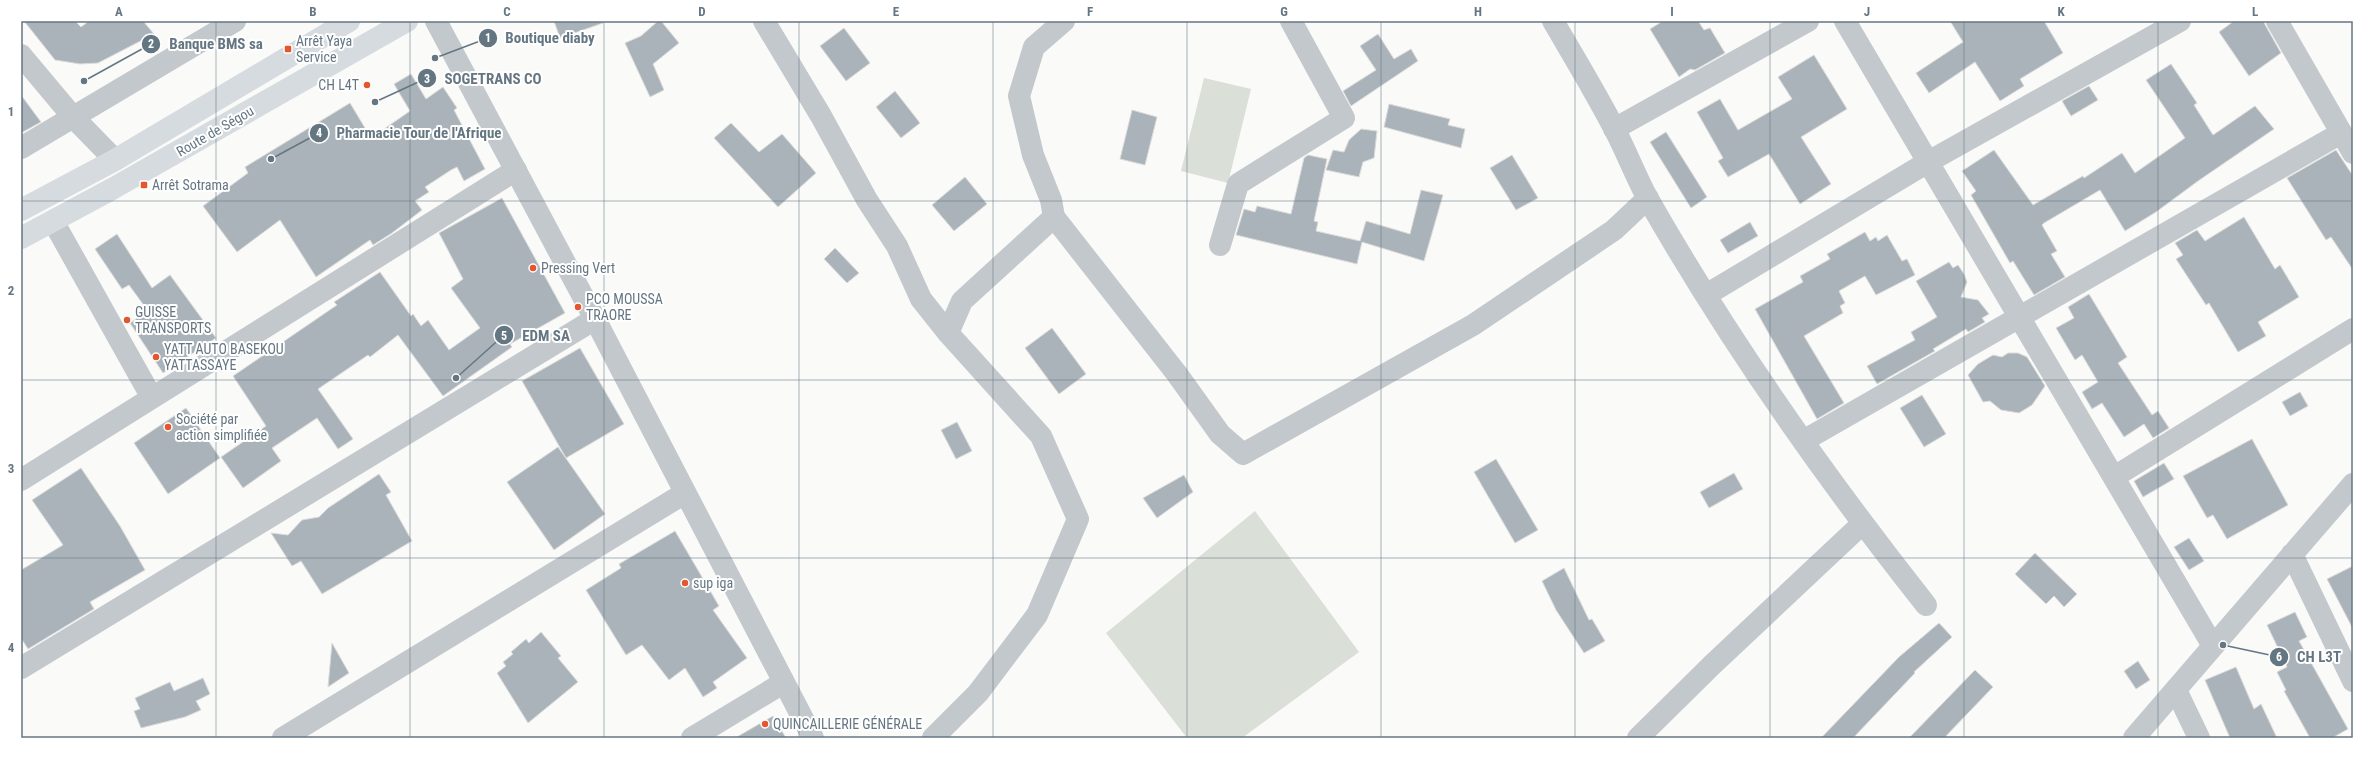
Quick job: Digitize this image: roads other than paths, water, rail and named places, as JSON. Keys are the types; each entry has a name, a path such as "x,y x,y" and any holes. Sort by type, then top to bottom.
{"highway":[{"name":"Route de Ségou","path":"21,210 115,160 349,21"},
{"name":"Route de Ségou","path":"21,238 112,189 407,21"}],"street":[{"path":"21,148 235,21"},
{"path":"436,21 595,319 783,683 813,738"},
{"path":"764,21 821,116 867,200 897,246 921,299 948,334 1040,436 1078,519 1036,615 978,693 933,738"},
{"path":"1064,21 1034,47 1019,96 1033,155 1052,200 1054,217 1177,374 1220,434 1243,454 1473,324 1614,230 1648,198"},
{"path":"1220,245 1238,184 1344,118 1291,21"},
{"path":"1553,21 1614,129 1648,198 1706,295 1803,442 1862,524 1926,604"},
{"path":"1614,129 1808,21"},
{"path":"1846,21 2213,646"},
{"path":"1706,295 1928,162 2180,21"},
{"path":"2277,21 2353,153"},
{"path":"21,55 73,116 115,160"},
{"path":"1803,442 2341,133"},
{"path":"21,480 516,170"},
{"path":"948,334 962,301 1054,217"},
{"path":"53,221 152,398"},
{"path":"21,668 595,319"},
{"path":"2114,477 2353,329"},
{"path":"2134,738 2353,484"},
{"path":"283,738 685,493"},
{"path":"1638,738 1712,665 1862,524"},
{"path":"2292,554 2353,681"},
{"path":"692,738 783,683"},
{"path":"2176,690 2199,738"}],"place":[{"name":"Arrêt Yaya Service","path":"288,49"},
{"name":"Boutique diaby","path":"435,58"},
{"name":"Banque BMS sa","path":"84,81"},
{"name":"CH L4T","path":"367,85"},
{"name":"SOGETRANS CO","path":"375,102"},
{"name":"Pharmacie Tour de l'Afrique","path":"271,159"},
{"name":"Arrêt Sotrama","path":"144,185"},
{"name":"Pressing Vert","path":"533,268"},
{"name":"PCO MOUSSA TRAORE","path":"578,307"},
{"name":"GUISSE TRANSPORTS","path":"127,320"},
{"name":"YATT AUTO BASEKOU YATTASSAYE","path":"156,357"},
{"name":"EDM SA","path":"456,378"},
{"name":"Société par action simplifiée","path":"168,427"},
{"name":"sup iga","path":"685,583"},
{"name":"CH L3T","path":"2223,645"},
{"name":"QUINCAILLERIE GÉNÉRALE","path":"765,724"}]}
